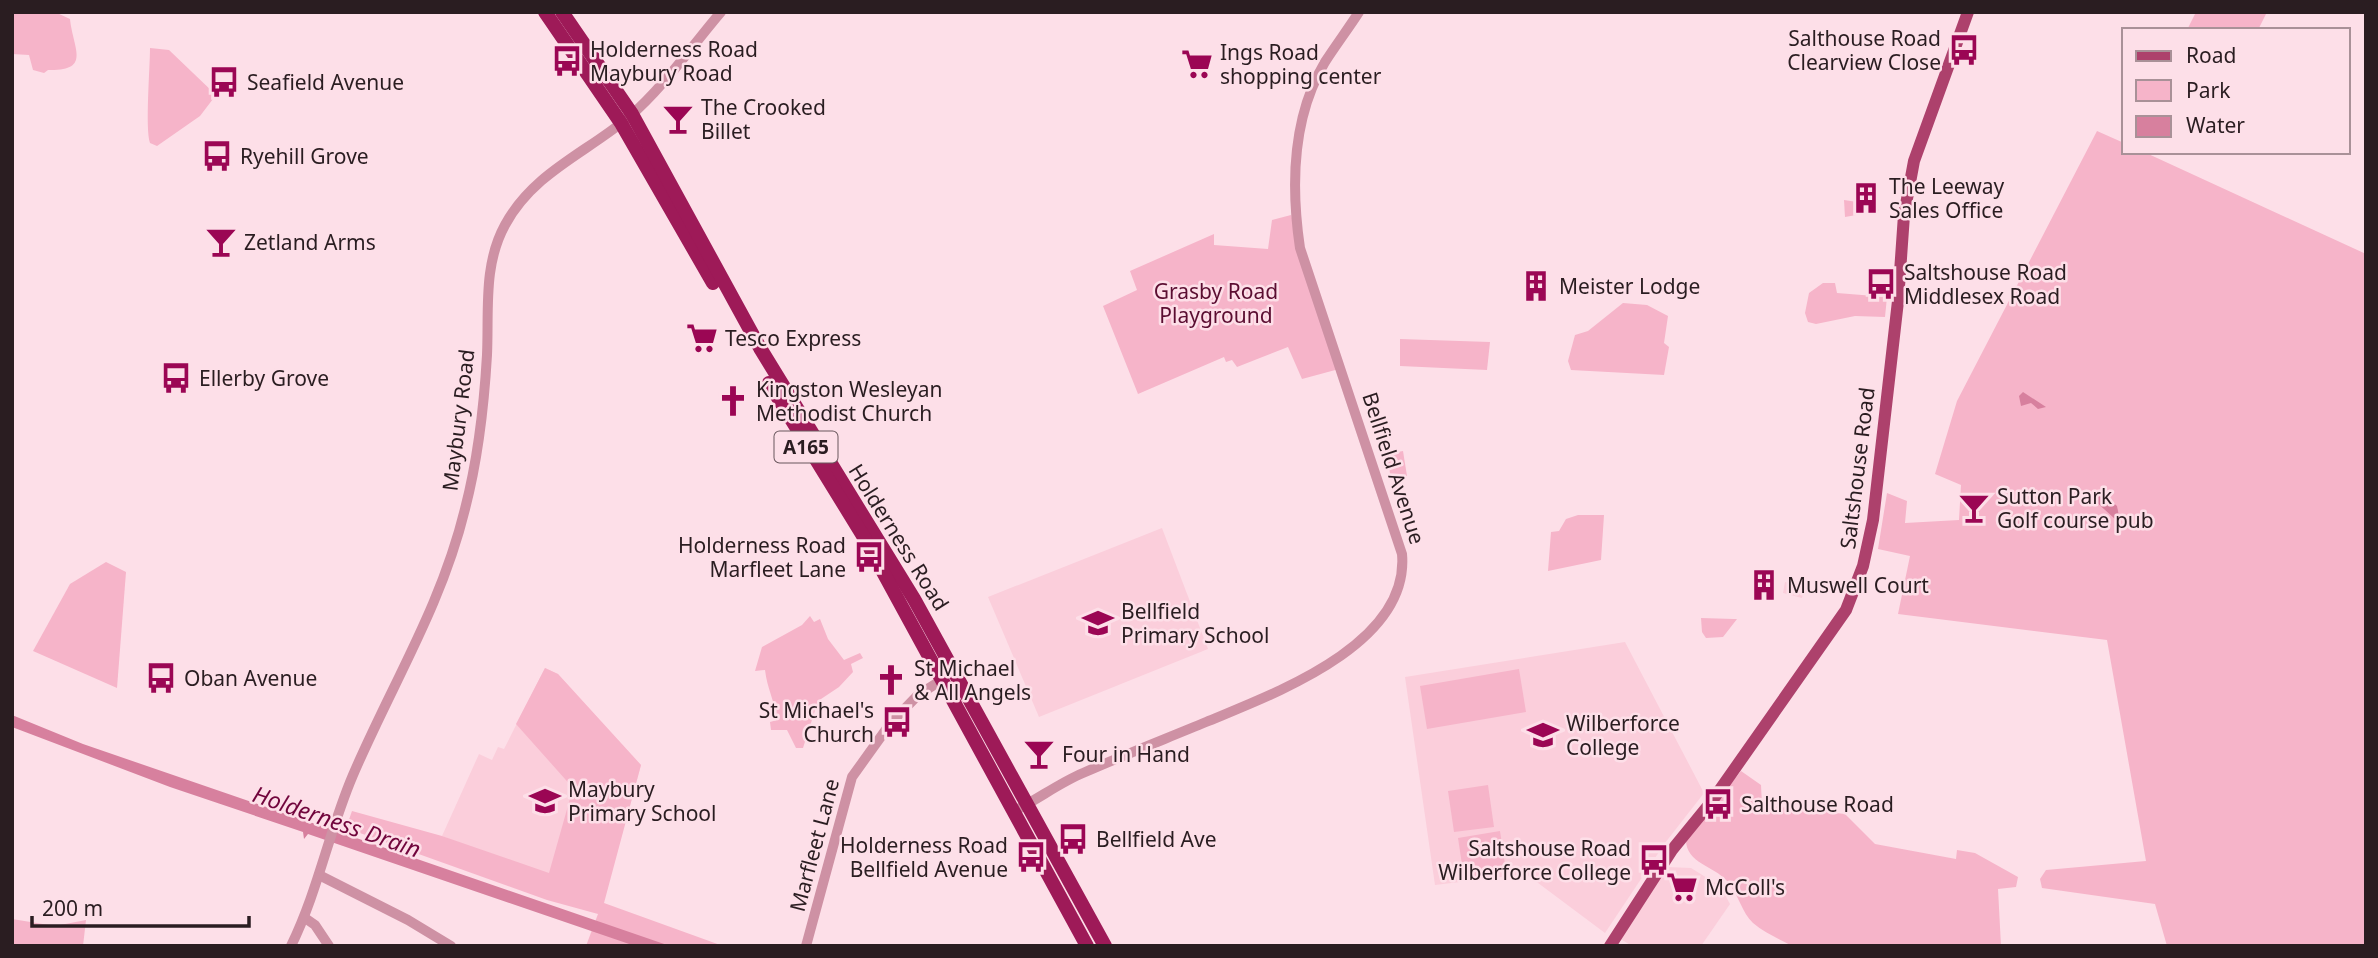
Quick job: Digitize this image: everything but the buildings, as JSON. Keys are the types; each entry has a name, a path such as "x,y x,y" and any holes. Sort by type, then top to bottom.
{"highway":[{"name":"Holderness Road","path":"545,12 626,119"},
{"name":"Holderness Road","path":"562,12 626,119 790,422 1028,802 1105,946"},
{"name":"Holderness Road","path":"949,676 1014,811 1087,946"}],"main road":[{"name":"Saltshouse Road","path":"1610,946 1672,850 1712,801 1846,611 1863,566 1873,520 1904,215 1914,160 1968,12"}],"street":[{"name":"Maybury Road","path":"319,875 354,771 430,615 465,509 477,454 487,356 491,264 506,222 536,184 558,165 626,119 721,12"},
{"name":"Bellfield Avenue","path":"1014,811 1082,773 1305,680 1340,656 1386,613 1399,590 1403,577 1402,554 1300,248 1293,190 1297,148 1314,89 1324,64 1359,12"},
{"name":"Marfleet Lane","path":"806,946 852,777 890,724 918,695 949,676"},
{"path":"291,946 319,875 408,920 451,946"},
{"path":"304,918 315,925 330,946"}],"shaded area":[{"name":"Bellfield Primary School","path":"1162,528 1208,649 1039,717 988,597"},
{"path":"1785,582 1805,587 1802,598 1783,593"},
{"name":"Wilberforce College","path":"1625,642 1704,793 1665,843 1605,933 1526,874 1435,885 1405,677"},
{"name":"Maybury Primary School","path":"545,668 558,674 641,765 603,903 442,836 479,754 492,760 498,747 504,749"},
{"path":"1667,867 1691,868 1720,886 1730,904 1701,946 1632,946 1619,938"}],"green space":[{"path":"12,12 55,12 70,19 77,56 75,62 70,67 44,73 33,70 29,55 12,54"},
{"path":"2196,12 2267,12 2259,28 2188,28"},
{"path":"150,48 169,50 216,95 200,116 157,146 150,143 149,135"},
{"path":"2097,131 2122,142 2122,154 2148,154 2366,254 2366,946 2167,946 2155,904 2042,888 2040,879 2046,870 2146,861 2107,640 1898,614 1910,556 1878,549 1887,493 1907,501 1905,523 1959,520 1961,485 1935,474 1957,401"},
{"path":"1844,200 1877,205 1879,211 1845,217"},
{"name":"Grasby Road Playground","path":"1291,215 1339,369 1302,379 1288,347 1237,367 1232,360 1226,362 1224,357 1138,394 1103,306 1137,290 1130,271 1214,234 1214,245 1268,249 1272,220"},
{"path":"1823,283 1835,283 1837,293 1887,297 1885,317 1855,316 1816,324 1808,322 1805,313 1809,293"},
{"path":"1623,303 1647,305 1668,316 1664,343 1669,347 1664,375 1571,370 1568,361 1575,335 1588,331"},
{"path":"1400,339 1490,342 1487,370 1400,366"},
{"path":"1403,451 1407,476 1391,480 1387,454"},
{"path":"1578,515 1604,515 1601,560 1548,571 1551,532 1559,531 1566,519"},
{"path":"106,562 126,572 117,688 33,651 70,584"},
{"path":"810,616 814,622 820,619 828,639 844,660 860,653 863,658 851,664 853,672 839,687 818,701 803,748 796,748 787,730 771,730 770,722 777,720 765,670 755,671 762,647 802,625"},
{"path":"1701,618 1737,619 1723,637 1706,638 1702,632"},
{"path":"545,668 558,674 641,765 604,903 723,946 586,946 598,914 547,900 346,828 352,811 442,836 549,873 573,788 516,724"},
{"path":"1519,669 1526,712 1427,729 1420,686"},
{"path":"1741,771 1761,785 1762,805 1845,814 1875,844 1956,859 1957,850 1975,853 2018,877 2016,887 1998,889 2001,946 1792,946 1762,930 1749,919 1727,881 1696,859 1687,848 1686,840"},
{"path":"1488,785 1494,827 1454,832 1448,791"},
{"path":"1500,831 1506,871 1464,878 1458,838"},
{"path":"12,919 55,926 86,920 83,946 12,946"}],"water":[{"path":"2023,392 2046,407 2038,409 2031,403 2021,406 2019,396"},
{"path":"2099,491 2117,506 2119,516 2115,519 2094,500"},
{"path":"12,715 83,744 670,946 635,946 308,834 304,839 303,832 170,787 12,727"}],"place":[{"name":"Salthouse Road Clearview Close","path":"1964,50"},
{"name":"Holderness Road Maybury Road","path":"567,61"},
{"name":"Ings Road shopping center","path":"1197,64"},
{"name":"Seafield Avenue","path":"224,82"},
{"name":"The Crooked Billet","path":"678,119"},
{"name":"Ryehill Grove","path":"217,156"},
{"name":"The Leeway Sales Office","path":"1866,198"},
{"name":"Zetland Arms","path":"221,242"},
{"name":"Saltshouse Road Middlesex Road","path":"1881,284"},
{"name":"Meister Lodge","path":"1536,286"},
{"name":"Tesco Express","path":"702,338"},
{"name":"Ellerby Grove","path":"176,378"},
{"name":"Kingston Wesleyan Methodist Church","path":"733,401"},
{"name":"Sutton Park Golf course pub","path":"1974,508"},
{"name":"Holderness Road Marfleet Lane","path":"869,557"},
{"name":"Muswell Court","path":"1764,585"},
{"name":"Bellfield Primary School","path":"1098,623"},
{"name":"Oban Avenue","path":"161,678"},
{"name":"St Michael & All Angels","path":"891,680"},
{"name":"St Michael's Church","path":"897,722"},
{"name":"Wilberforce College","path":"1543,735"},
{"name":"Four in Hand","path":"1039,754"},
{"name":"Maybury Primary School","path":"545,801"},
{"name":"Salthouse Road","path":"1718,804"},
{"name":"Bellfield Ave","path":"1073,839"},
{"name":"Holderness Road Bellfield Avenue","path":"1031,857"},
{"name":"Saltshouse Road Wilberforce College","path":"1654,860"},
{"name":"McColl's","path":"1682,887"}],"water label":[{"name":"Holderness Drain","path":"337,821"}]}
